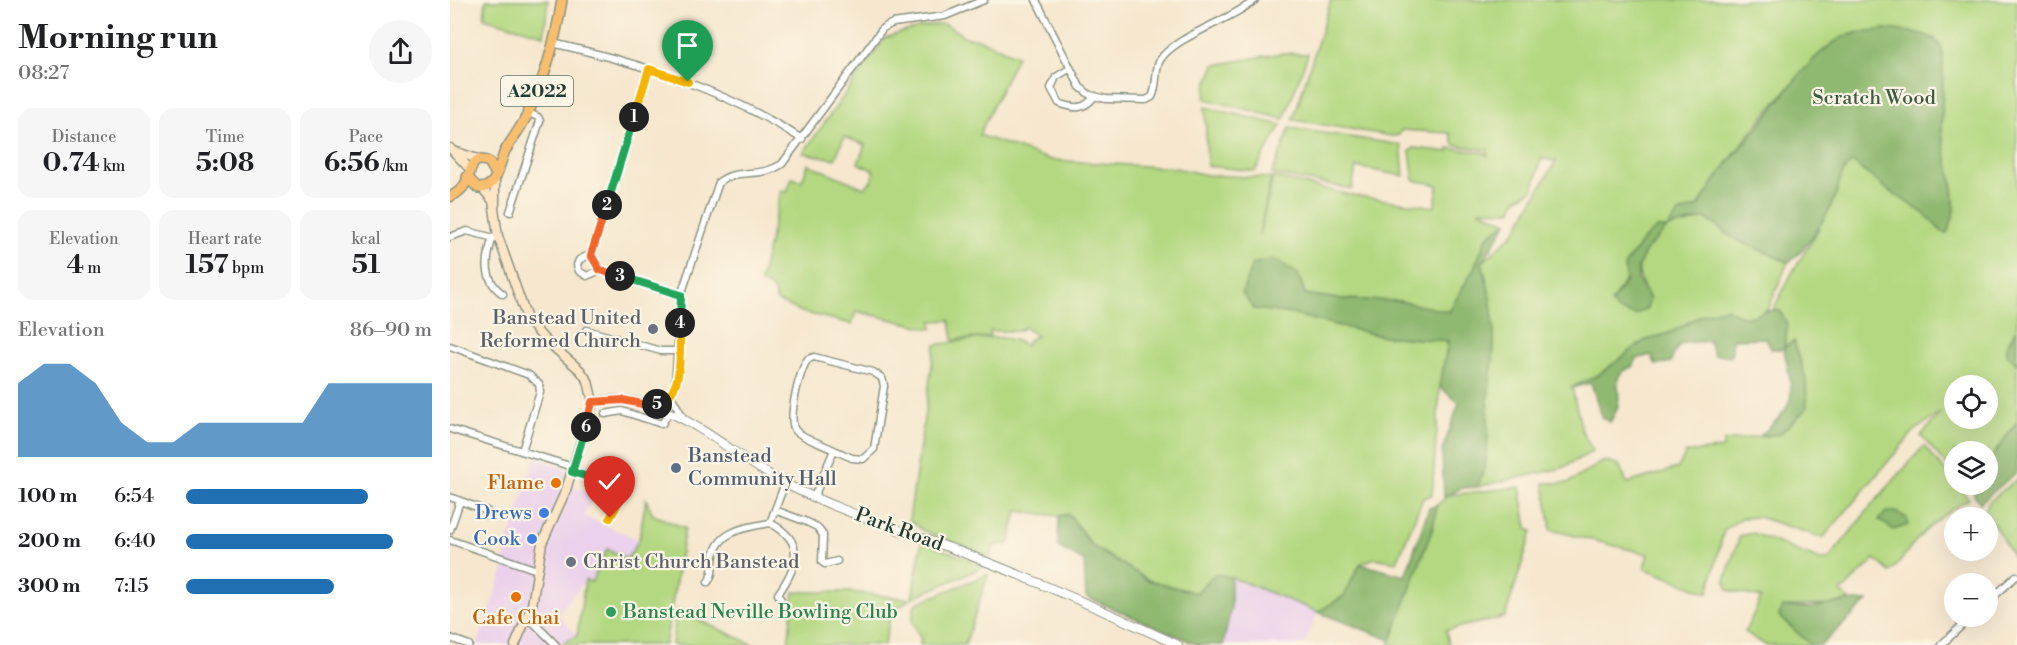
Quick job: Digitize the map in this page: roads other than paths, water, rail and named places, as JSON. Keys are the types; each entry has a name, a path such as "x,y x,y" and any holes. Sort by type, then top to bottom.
{"main road":[{"name":"A2022","path":"496,177 507,149 528,113 552,43 562,0"},
{"path":"452,149 484,160 495,168 495,238 527,319 544,339 580,370 588,381 592,402 573,469 542,543 528,617 515,645"},
{"path":"452,149 468,173 491,198 495,210"},
{"name":"A2022","path":"484,160 507,149"},
{"path":"450,198 463,187 468,173 484,160"},
{"path":"450,198 489,187 496,177"}],"street":[{"path":"652,406 671,396 677,381 681,295 719,182 731,175 769,172 782,164 866,46 883,28 893,23 945,16 984,0"},
{"path":"1036,0 1080,87 1095,96 1120,100 1146,100 1152,97 1159,62 1169,50 1242,11 1255,0"},
{"path":"552,43 649,69 727,98 802,139"},
{"path":"649,69 591,255 600,270 681,295"},
{"path":"1069,69 1053,81 1051,88 1059,103 1073,108 1082,107 1090,104 1095,96"},
{"path":"510,212 540,121 538,117 528,113"},
{"path":"450,237 467,231 495,238 486,264 494,285 503,294"},
{"path":"591,255 579,260 577,265 579,271 587,276 600,270"},
{"path":"586,330 661,351 679,351"},
{"path":"450,346 529,375 539,384 540,392 522,451"},
{"path":"814,357 873,372 882,378 876,439 871,454 858,459 834,450 796,431 791,422 801,370 808,359 814,357"},
{"path":"671,396 686,421"},
{"path":"622,411 623,400"},
{"name":"Park Road","path":"592,402 623,400 669,412 785,483 852,513 996,566 1178,645"},
{"path":"605,414 622,411 662,424 669,412"},
{"path":"450,429 605,480 618,488 622,496 610,518"},
{"path":"814,496 834,450"},
{"path":"770,523 785,483"},
{"path":"450,497 487,511"},
{"path":"450,530 460,501"},
{"path":"775,510 817,527 824,535 822,562 825,564 837,561"},
{"path":"708,582 713,574 714,555 725,538 741,528 770,523 791,537 795,550 788,580 778,594 782,602"},
{"path":"450,540 537,570"},
{"path":"1998,593 2016,576"},
{"path":"528,617 556,645"},
{"path":"1941,645 1960,627"},
{"path":"450,638 469,645"}],"place":[{"name":"Banstead United Reformed Church","path":"653,329"},
{"name":"Banstead Community Hall","path":"676,468"},
{"name":"Flame","path":"556,483"},
{"name":"Drews","path":"544,513"},
{"name":"Cook","path":"532,539"},
{"name":"Christ Church Banstead","path":"571,562"},
{"name":"Cafe Chai","path":"516,597"},
{"name":"Banstead Neville Bowling Club","path":"611,612"}],"park label":[{"name":"Scratch Wood","path":"1874,98"}]}
